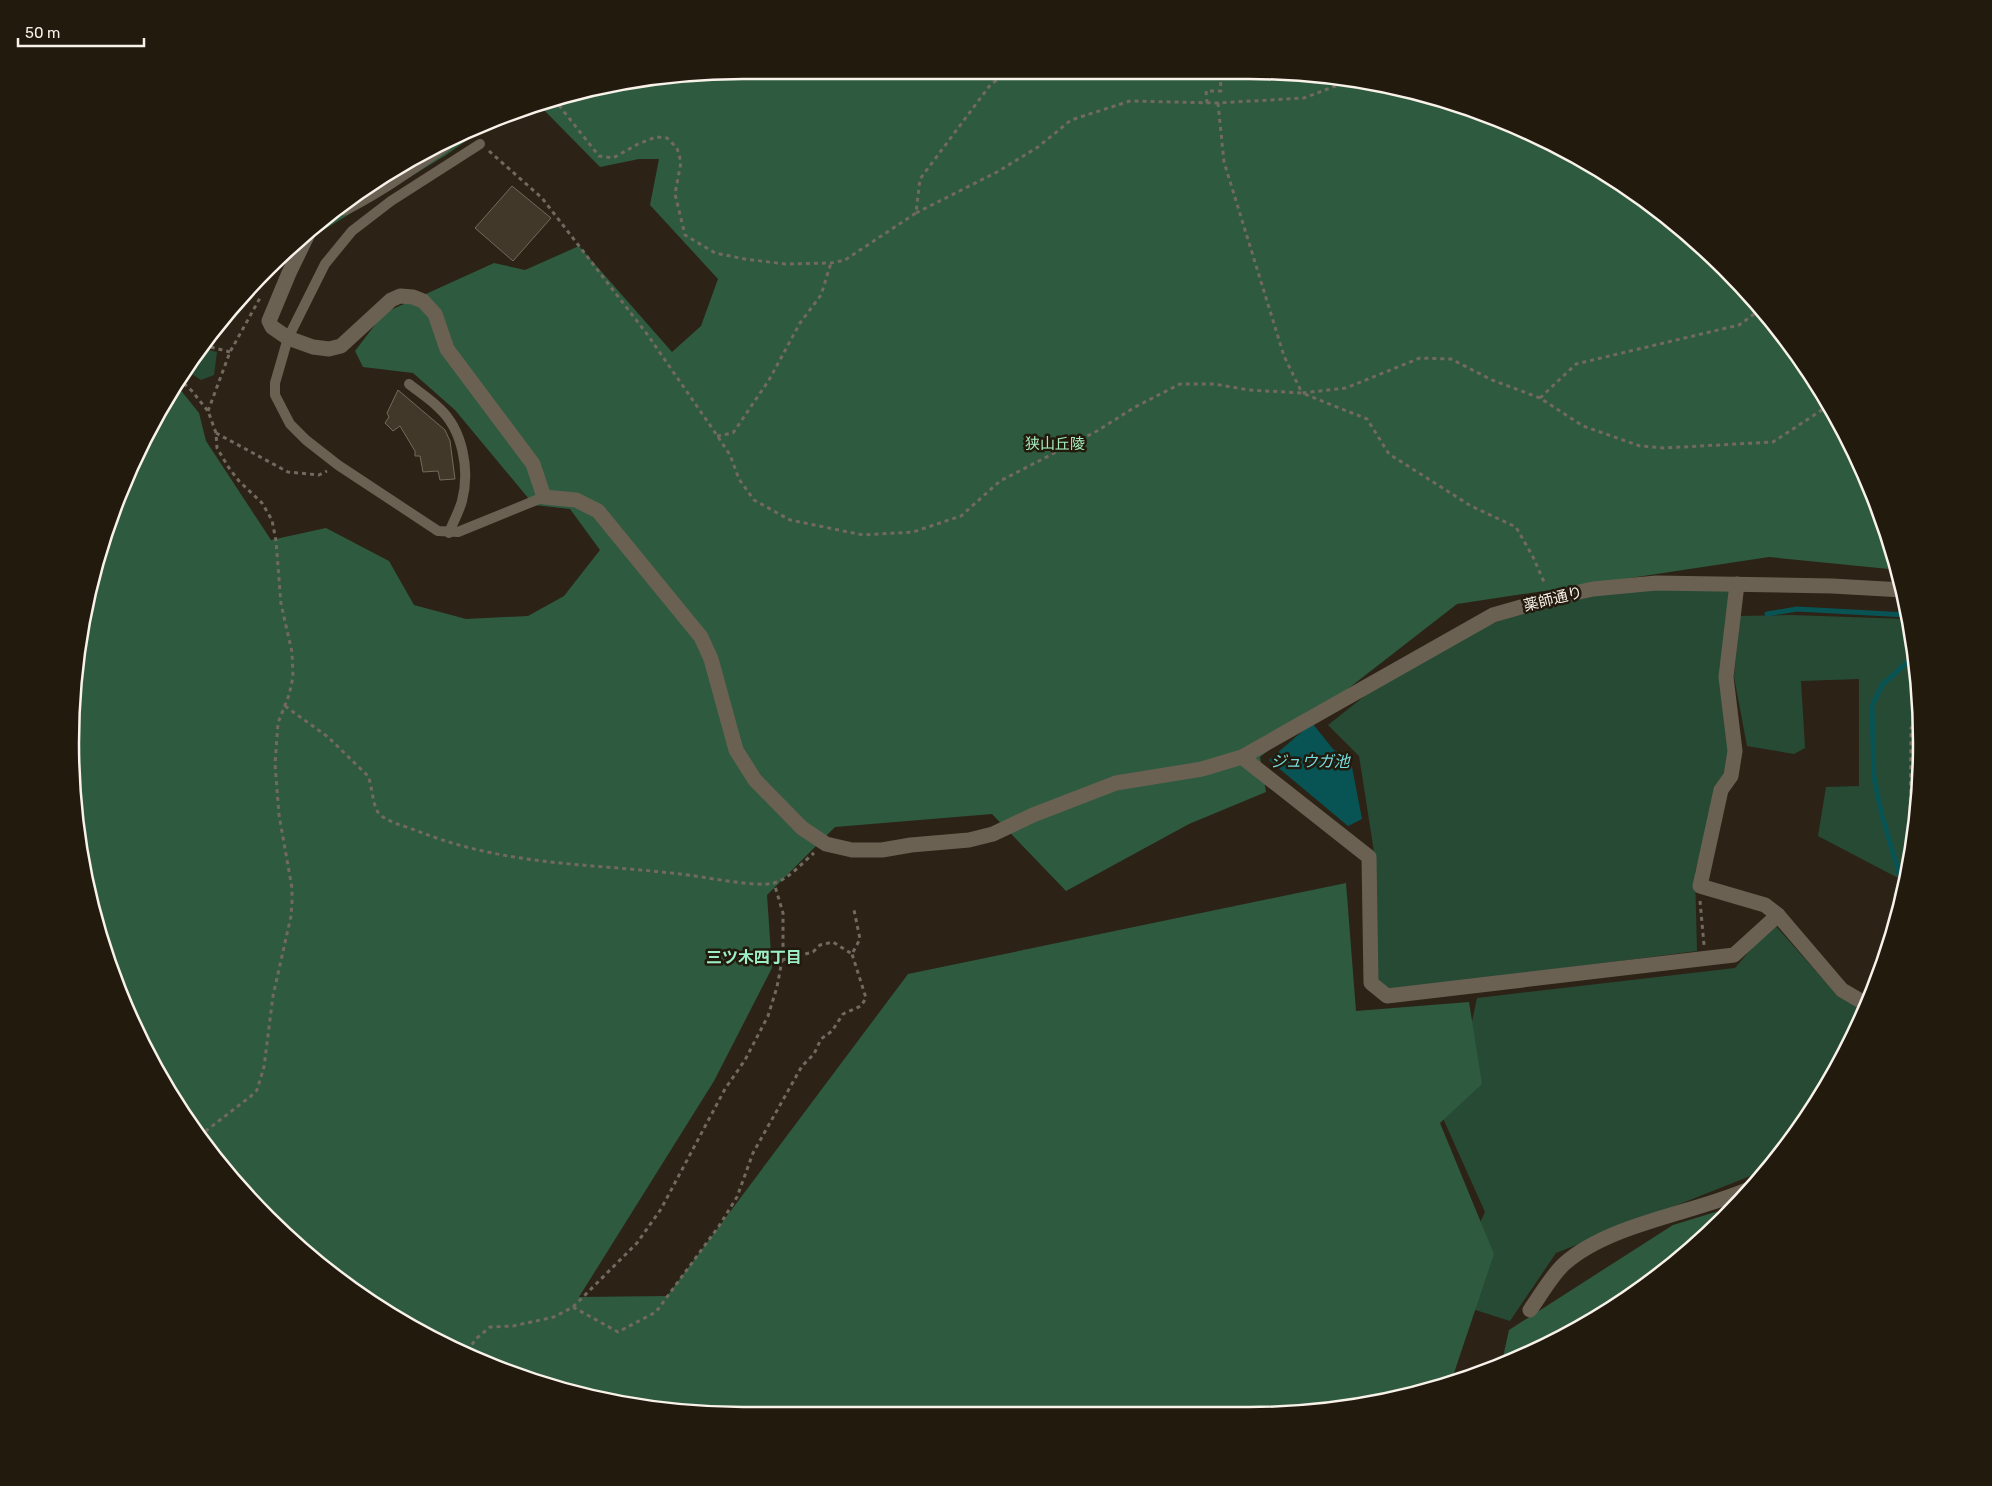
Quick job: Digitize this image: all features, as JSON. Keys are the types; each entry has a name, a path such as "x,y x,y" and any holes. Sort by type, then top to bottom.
{"street":[{"path":"389,182 402,174"},
{"path":"302,247 269,321 272,328 288,338 313,347 329,349 341,346 391,300 400,296 413,297 423,301 435,314 447,349 533,464 544,497 576,500 598,511 636,555 701,637 711,659 736,750 755,780 802,828 826,844"},
{"name":"薬師通り","path":"826,844 852,850 882,850 911,845 969,840 993,834 1033,815 1116,782 1202,769 1242,757 1493,615 1594,588 1656,583 1832,586 1895,590"},
{"path":"1737,584 1726,677 1735,751 1731,776 1721,790 1700,886 1765,905 1778,915 1842,990 1861,1001"},
{"path":"1242,757 1369,858 1370,983 1387,996 1734,955 1778,915"},
{"path":"1530,1310 1564,1264 1590,1246 1641,1225 1738,1192"}],"lane":[{"path":"480,144 392,200 352,230 325,264 288,338 275,383 275,395 290,424 306,440 338,465 438,531 458,532 544,497"},
{"path":"409,384 440,409 454,426 461,442 465,480 462,501 449,533"}],"path":[{"path":"916,213 920,179 991,84 999,79"},
{"path":"1206,103 1206,91 1221,91 1220,79"},
{"path":"559,105 599,156 613,158 638,144 656,137 667,138 677,148 681,162 675,194 685,235 716,253 745,259 785,264 831,263 845,260 916,213 997,172 1038,147 1071,120 1130,101 1218,103 1304,98 1339,85"},
{"path":"1218,103 1227,170 1284,356 1302,393 1367,419 1389,454 1471,506 1516,528 1533,557 1552,598"},
{"path":"480,144 542,198 647,334 718,436 730,456 739,479 754,500 790,520 863,535 913,532 960,516 1000,481 1097,431 1135,407 1180,384 1214,384 1249,390 1302,393 1346,388 1420,358 1451,358 1492,380 1540,398 1583,426 1640,446 1664,448 1773,442 1823,409"},
{"path":"718,436 733,433 769,380 800,323 821,295 831,263"},
{"path":"208,411 230,352 262,295"},
{"path":"1540,398 1576,364 1739,325 1755,313"},
{"path":"210,347 230,352"},
{"path":"185,384 208,411 216,432 217,448 229,468 239,481 262,503 272,520 276,541 280,597 290,637 293,668 286,706 278,723 274,764 279,815 292,888 291,916 273,996 264,1067 256,1090 251,1096 205,1132"},
{"path":"216,432 288,472 319,475 338,465"},
{"path":"286,706 328,737 368,776 372,784 375,808 382,817 432,837 472,850 524,860 565,865 652,871 752,884 774,883 792,872 826,844"},
{"path":"1910,805 1911,728 1913,727"},
{"path":"469,1348 477,1338 490,1327 513,1326 554,1317 573,1307 637,1243 661,1209 725,1090 745,1060 768,1016 777,987 782,960 783,913 774,883"},
{"path":"1700,886 1703,942"},
{"path":"852,954 860,939 854,910"},
{"path":"573,1307 618,1332 656,1312 719,1226 737,1197 754,1153 802,1066 814,1054 821,1038 832,1031 843,1014 861,1006 866,998 852,954 833,942 820,945 813,952 782,960"}],"green space":[{"name":"狭山丘陵","path":"1249,79 1336,84 1421,101 1503,129 1543,147 1618,191 1653,216 1719,273 1776,339 1801,374 1845,449 1863,489 1890,569 1769,557 1457,604 1260,757 1266,792 1189,824 1066,891 992,814 835,827 767,895 772,968 714,1081 579,1297 667,1296 908,974 1346,883 1356,1011 1469,1002 1482,1084 1440,1123 1494,1254 1453,1375 1421,1385 1336,1402 1249,1407 743,1407 656,1402 613,1394 571,1385 489,1357 449,1339 374,1295 339,1270 273,1213 216,1147 191,1112 147,1037 129,997 101,915 84,830 79,743 84,656 101,571 129,489 147,449 181,390 199,413 206,441 271,540 326,528 389,561 414,605 466,619 528,616 564,596 600,550 570,509 534,505 455,410 413,373 363,367 355,351 384,313 494,263 525,270 579,246 672,352 701,326 718,279 650,205 659,159 639,159 600,167 543,110 571,101 613,92 656,84 700,80"},
{"path":"473,136 446,155 317,234 374,191 411,168"},
{"path":"253,295 235,318 233,319"},
{"path":"208,350 217,352 214,375 201,380 191,374"},
{"path":"1734,577 1720,675 1731,749 1695,872 1697,951 1388,991 1376,980 1375,858 1359,756 1328,725 1400,668 1491,624 1584,591 1661,580"},
{"path":"1791,615 1901,619 1908,656 1913,743 1908,830 1899,878 1818,836 1826,787 1859,786 1859,679 1801,681 1805,748 1794,754 1747,746 1734,677 1740,616"},
{"path":"1773,923 1838,996 1858,1007 1845,1037 1801,1112 1753,1175 1556,1253 1510,1321 1444,1300 1485,1212 1433,1096 1470,1031 1477,998 1735,968"},
{"path":"1722,1210 1653,1270 1618,1295 1543,1339 1503,1357 1509,1330 1673,1225"}],"water":[{"name":"ジュウガ池","path":"1312,723 1333,749 1351,762 1362,819 1348,826 1269,760"}],"building":[{"path":"512,186 551,218 513,261 475,228"},
{"path":"398,390 445,430 450,441 455,479 440,480 438,471 423,472 420,456 415,456 415,451 400,426 393,431 385,423 389,417 387,413"}],"waterway":[{"path":"1767,614 1797,609 1900,615"},
{"path":"1900,875 1882,816 1874,778 1872,706 1882,685 1908,661"}],"district":[{"name":"三ツ木四丁目","path":"754,957"}]}
